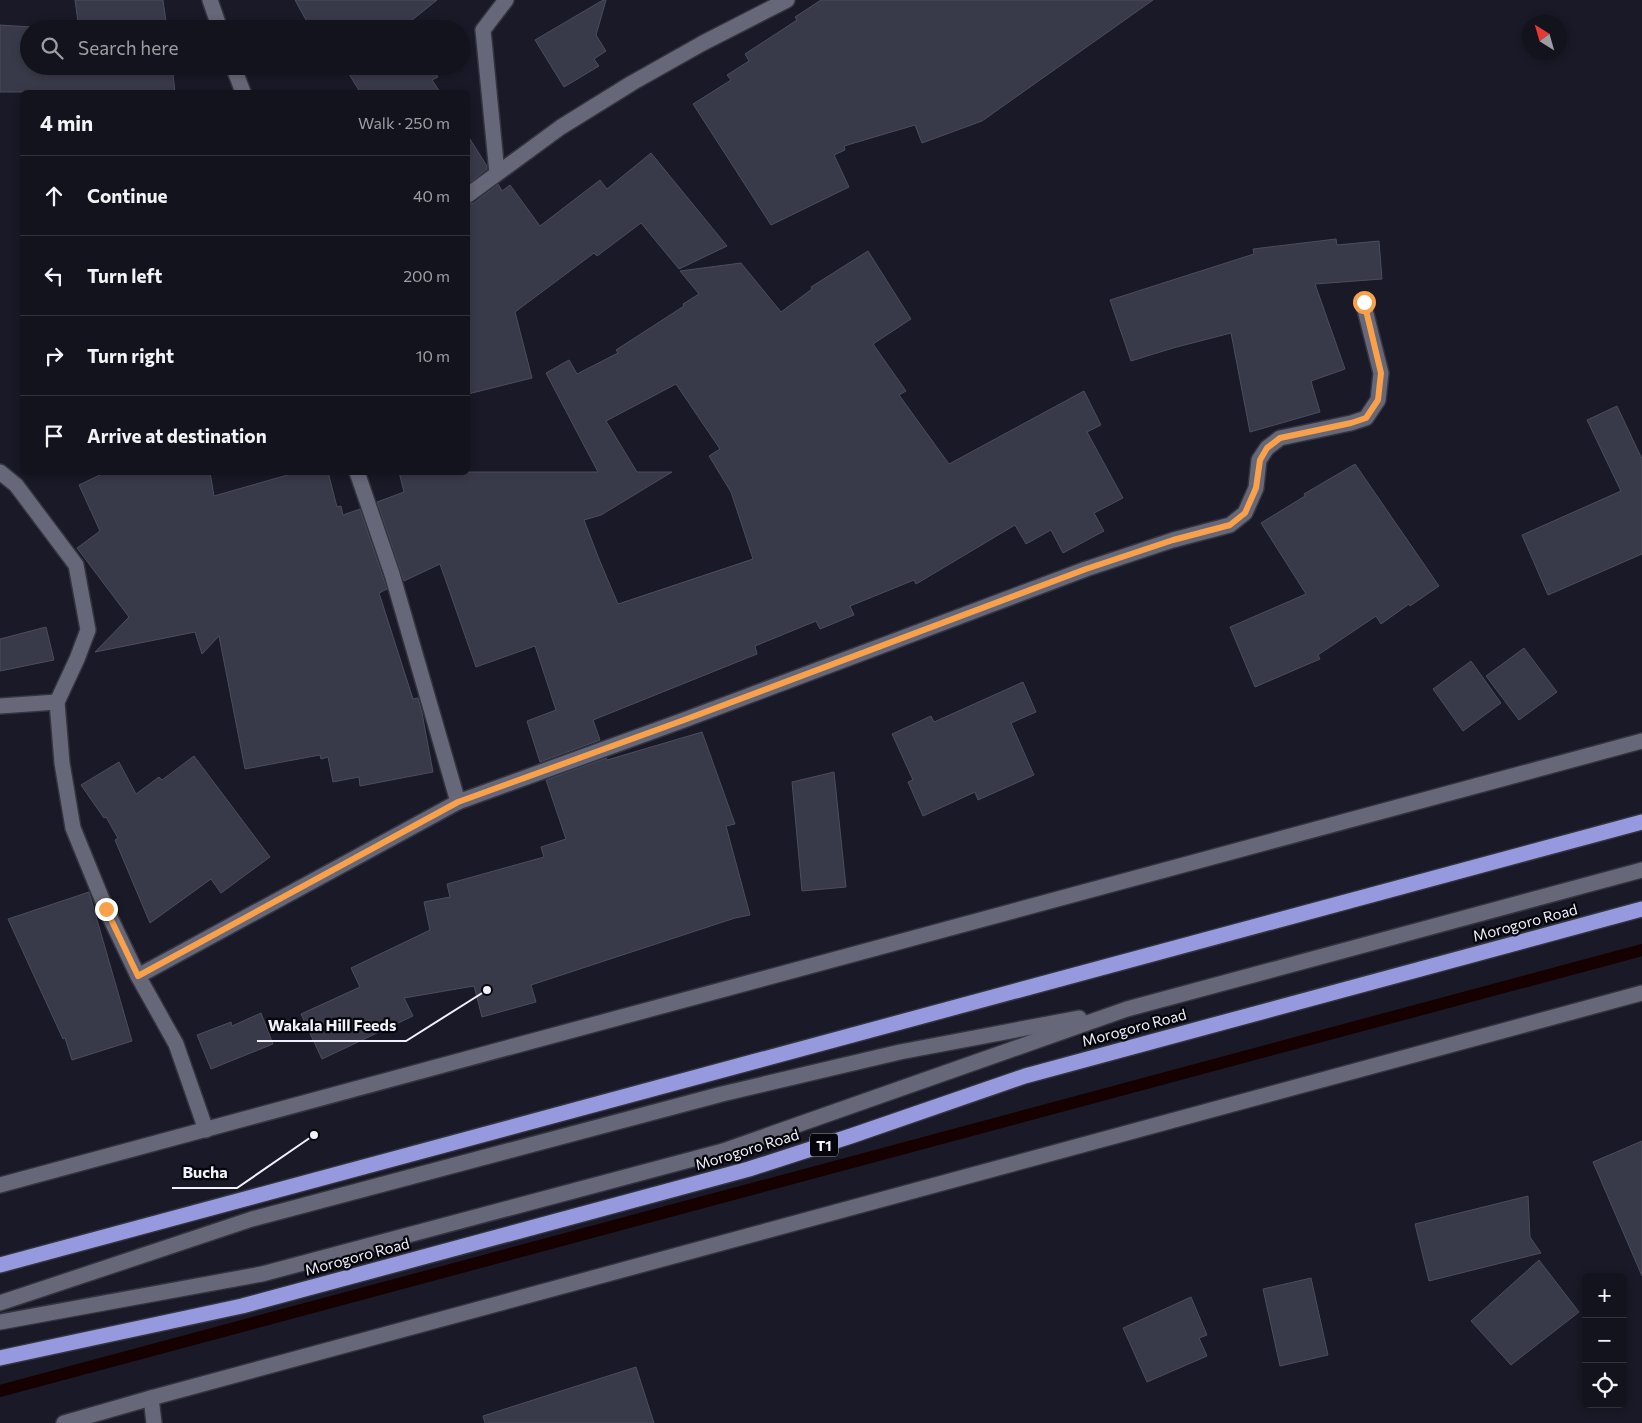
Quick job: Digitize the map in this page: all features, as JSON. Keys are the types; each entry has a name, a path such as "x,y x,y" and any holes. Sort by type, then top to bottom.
{"highway":[{"path":"0,1265 1642,822"},
{"name":"Morogoro Road","path":"0,1358 242,1306 749,1169 1025,1076 1642,909"}],"street":[{"path":"210,0 217,20"},
{"path":"497,173 482,30 506,0"},
{"path":"470,193 562,127 632,83 703,43 787,0"},
{"path":"236,75 242,90"},
{"path":"138,976 458,802 1086,569 1173,540 1230,525 1245,513 1256,488 1260,460 1267,448 1280,438 1366,418 1378,400 1381,373 1364,302"},
{"path":"0,472 16,485 76,566 88,630 57,702 62,763 73,828 106,909 138,976 176,1044 206,1130"},
{"path":"358,475 392,574 458,802"},
{"path":"0,706 57,702"},
{"path":"0,1185 1642,741"},
{"name":"Morogoro Road","path":"0,1322 262,1274 723,1151 1127,1009 1642,870"},
{"path":"64,1423 1642,993"},
{"name":"Morogoro Road","path":"0,1304 252,1219 712,1096 900,1052 1127,1009"},
{"path":"151,1398 154,1423"}],"building":[{"path":"75,0 163,0 166,20 78,20"},
{"path":"295,0 437,0 412,20 306,20"},
{"path":"606,0 596,35 606,51 594,59 599,66 564,87 535,40"},
{"path":"821,0 1153,0 982,121 922,143 915,125 844,146 845,150 834,155 849,187 771,225 693,104 731,80 727,75 749,61 745,54 797,20 795,17"},
{"path":"0,25 20,26 20,75 173,75 175,90 20,90 20,92 0,92"},
{"path":"350,75 437,75 438,77 432,80 439,90 359,90"},
{"path":"470,139 487,166 487,169 470,182"},
{"path":"651,153 727,246 679,269 641,223 597,256 594,253 515,312 532,378 470,394 470,204 474,203 498,184 502,191 510,185 540,226 600,180 607,189"},
{"path":"1336,239 1337,245 1379,241 1382,279 1315,284 1345,369 1311,381 1320,412 1250,432 1231,333 1131,361 1110,300 1254,254 1253,249"},
{"path":"868,251 911,319 873,344 906,391 899,395 949,464 1084,391 1101,425 1087,432 1123,498 1094,513 1104,531 1063,553 1051,530 1026,544 1015,525 916,584 914,580 850,606 854,615 820,629 816,621 755,646 757,654 593,720 600,740 540,762 527,721 556,710 535,646 476,667 440,564 404,581 377,502 404,492 400,475 470,475 470,472 598,472 546,373 569,360 577,374 618,353 616,350 684,306 683,304 699,294 680,271 741,263 781,312 812,289 811,287","holes":["676,384 720,449 709,456 731,492 753,559 618,604 584,520 601,515 672,472 637,472 606,421"]},
{"path":"1617,406 1642,459 1642,554 1548,595 1522,535 1621,491 1587,420"},
{"path":"1355,464 1439,586 1381,624 1376,616 1318,655 1320,659 1255,687 1230,627 1306,594 1261,523 1305,496 1304,494"},
{"path":"100,475 210,475 214,496 288,475 329,475 337,507 341,506 343,515 360,509 387,589 379,593 413,699 418,698 433,772 360,786 359,777 333,782 328,757 321,759 320,755 245,769 219,636 202,654 195,632 95,652 129,617 77,548 100,531 79,485"},
{"path":"46,627 54,660 0,671 0,639"},
{"path":"1524,648 1557,692 1519,720 1486,676"},
{"path":"1471,661 1501,703 1463,731 1433,689"},
{"path":"1023,682 1036,712 1011,723 1034,775 978,800 975,792 923,816 908,782 913,780 892,734 931,716 934,722"},
{"path":"702,732 735,824 726,826 750,915 735,918 531,985 536,1002 482,1017 474,986 404,998 413,1016 322,1059 301,1014 360,987 351,968 430,930 424,902 450,897 447,884 544,857 541,847 566,839 546,780 606,758 607,760"},
{"path":"194,756 270,857 221,893 211,879 150,923 115,840 118,838 106,817 104,818 81,785 119,762 136,794 159,777 162,780"},
{"path":"834,772 846,887 802,891 792,782"},
{"path":"89,892 132,1041 72,1060 65,1038 63,1039 8,919"},
{"path":"261,1013 273,1044 211,1069 197,1035 231,1022 232,1026"},
{"path":"1642,1141 1642,1276 1593,1162"},
{"path":"1528,1196 1530,1237 1541,1253 1429,1281 1415,1224"},
{"path":"1539,1260 1579,1312 1511,1365 1471,1321"},
{"path":"1311,1278 1328,1355 1280,1366 1263,1289"},
{"path":"1191,1297 1207,1335 1199,1338 1207,1356 1147,1382 1123,1328"},
{"path":"636,1367 654,1423 485,1423 483,1416"}],"waterway":[{"path":"0,1391 1642,950"}],"place":[{"name":"Wakala Hill Feeds","path":"487,990"},
{"name":"Bucha","path":"314,1135"}],"route":[{"path":"106,909 138,976 458,802 684,720 1086,569 1173,540 1230,525 1245,513 1256,488 1260,460 1267,448 1280,438 1366,418 1378,400 1381,373 1364,302"}]}
